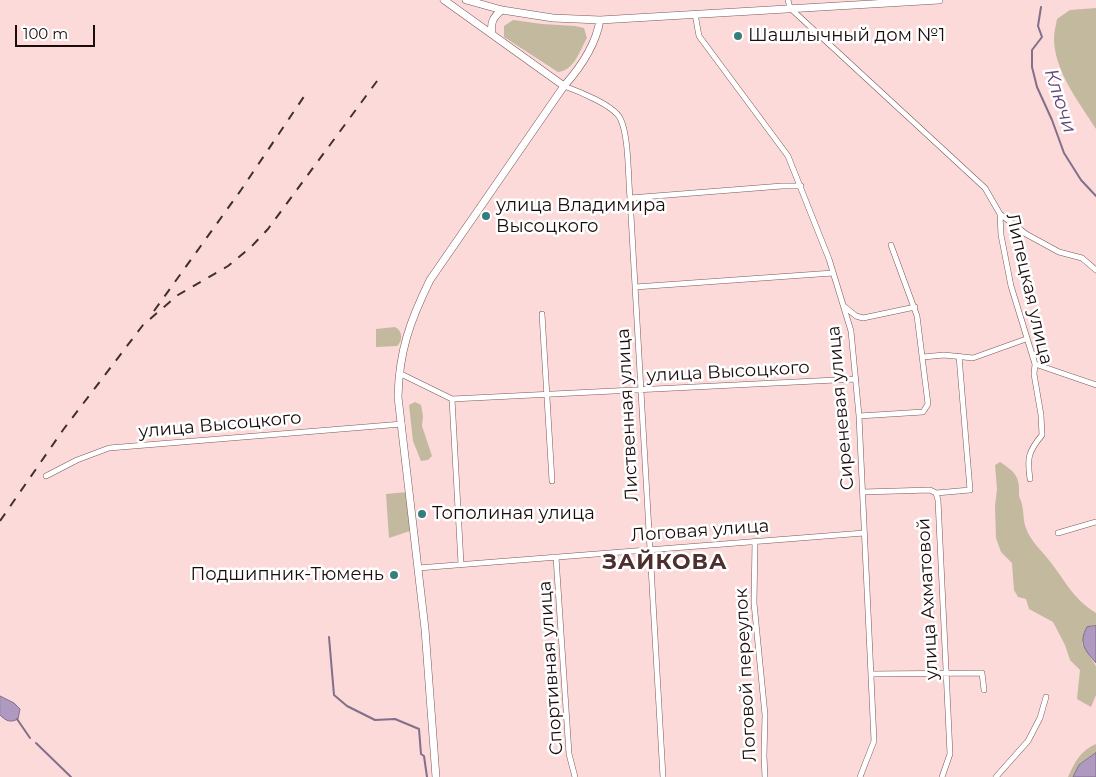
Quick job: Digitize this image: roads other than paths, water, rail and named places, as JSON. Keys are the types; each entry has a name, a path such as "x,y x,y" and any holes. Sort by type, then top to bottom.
{"main road":[{"path":"444,0 564,86"},
{"path":"466,0 502,10 552,18 600,20 939,0"},
{"path":"492,34 491,26 495,16 502,10"},
{"path":"436,777 418,568 398,397 398,373 401,355 413,315 430,280 574,74 598,32 600,20"}],"street":[{"path":"788,0 790,8"},
{"name":"Липецкая улица","path":"790,8 984,188 1000,214 1001,235 1011,286 1035,364 1034,374 1041,415 1042,435 1032,446 1027,459 1030,479"},
{"name":"Сиреневая улица","path":"695,14 699,36 788,156 834,272 851,331 859,416 874,742 860,777"},
{"name":"Лиственная улица","path":"564,86 590,96 619,116 625,130 663,777"},
{"path":"630,198 801,186"},
{"path":"1000,214 1026,234 1059,252 1082,258 1096,270"},
{"path":"859,416 923,412 928,404 915,308 891,245"},
{"path":"635,287 834,272"},
{"path":"845,307 856,316 863,318 915,308"},
{"path":"542,314 552,481"},
{"path":"923,357 959,356 974,358 1026,339"},
{"path":"936,493 970,490 959,356"},
{"path":"1035,364 1096,386"},
{"name":"улица Высоцкого","path":"398,373 452,399 856,379"},
{"path":"452,399 461,564"},
{"name":"улица Высоцкого","path":"46,476 77,460 110,448 402,424"},
{"name":"улица Ахматовой","path":"863,492 930,490 936,493 941,556 950,754 942,777"},
{"path":"1058,533 1096,522"},
{"name":"Логовая улица","path":"418,568 864,533"},
{"name":"Логовой переулок","path":"755,541 754,603 765,715 765,777"},
{"name":"Спортивная улица","path":"556,557 569,754 575,777"},
{"path":"871,674 982,673 984,690"},
{"path":"996,777 1028,741 1040,718 1046,697"}],"waterway":[{"name":"Ключи","path":"1041,7 1038,26 1042,37 1032,50 1032,67 1037,87 1064,153 1081,180 1096,196"},
{"path":"329,637 334,695 347,706 375,720 395,719 419,729 421,754 424,756 427,777"},
{"path":"17,719 30,738"},
{"path":"36,743 71,777"}],"railway":[{"path":"0,521 63,430 143,325 178,295 228,266 251,247 268,229 380,77"},
{"path":"154,311 241,190 305,95"}],"place":[{"name":"Шашлычный дом №1","path":"738,36"},
{"name":"улица Владимира Высоцкого","path":"486,216"},
{"name":"Тополиная улица","path":"422,514"},
{"name":"Подшипник-Тюмень","path":"394,575"}],"district":[{"name":"ЗАЙКОВА","path":"665,563"}]}
